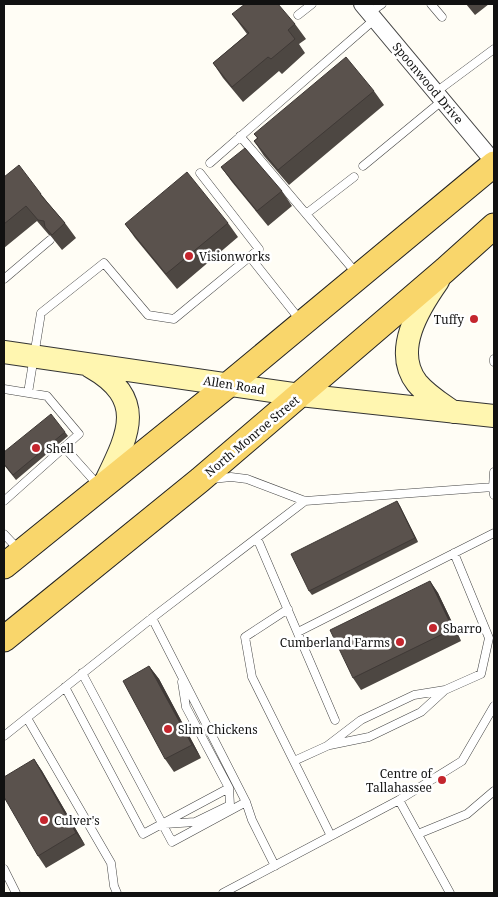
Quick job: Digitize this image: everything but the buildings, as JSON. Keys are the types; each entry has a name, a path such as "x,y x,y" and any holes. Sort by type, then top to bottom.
{"main road":[{"path":"12,559 228,385 494,163"},
{"name":"North Monroe Street","path":"4,639 300,396 494,226"}],"street":[{"name":"Spoonwood Drive","path":"372,10 494,163"},
{"path":"445,270 428,294 415,320 409,337 407,354 410,370 416,382 430,397 453,412"},
{"name":"Allen Road","path":"4,352 300,396 494,416"},
{"path":"86,364 115,383 123,394 127,406 128,419 124,440 102,486"}],"lane":[{"path":"298,15 312,4"},
{"path":"431,4 442,17"},
{"path":"210,163 372,10"},
{"path":"363,166 494,49"},
{"path":"240,136 358,276"},
{"path":"28,393 41,313 104,264 148,315 174,319 259,249 200,173"},
{"path":"306,214 354,177"},
{"path":"4,279 50,240"},
{"path":"250,257 302,323"},
{"path":"4,389 47,396 79,434 4,501"},
{"path":"64,447 102,486"},
{"path":"200,480 231,477 247,479 306,502 493,491 494,472"},
{"path":"4,736 152,618 306,502"},
{"path":"298,632 494,533"},
{"path":"4,534 12,559"},
{"path":"257,538 335,720"},
{"path":"328,746 361,720 414,695 445,690 481,674 489,638 454,553"},
{"path":"288,610 245,637 252,677 331,836"},
{"path":"152,618 246,802 252,820 275,866"},
{"path":"82,673 172,842 246,802"},
{"path":"163,824 195,822 230,804 229,788 186,707 181,675"},
{"path":"65,687 142,834 229,788"},
{"path":"294,762 328,746 369,737 421,712 445,690"},
{"path":"223,893 399,800 462,761 494,706"},
{"path":"27,718 111,863 114,886 117,893"},
{"path":"418,834 466,814 494,791"},
{"path":"399,800 450,893"},
{"path":"4,869 16,893"}],"place":[{"name":"Visionworks","path":"189,256"},
{"name":"Tuffy","path":"474,319"},
{"name":"Shell","path":"36,448"},
{"name":"Sbarro","path":"433,628"},
{"name":"Cumberland Farms","path":"400,642"},
{"name":"Slim Chickens","path":"168,729"},
{"name":"Centre of Tallahassee","path":"442,780"},
{"name":"Culver's","path":"44,820"}]}
